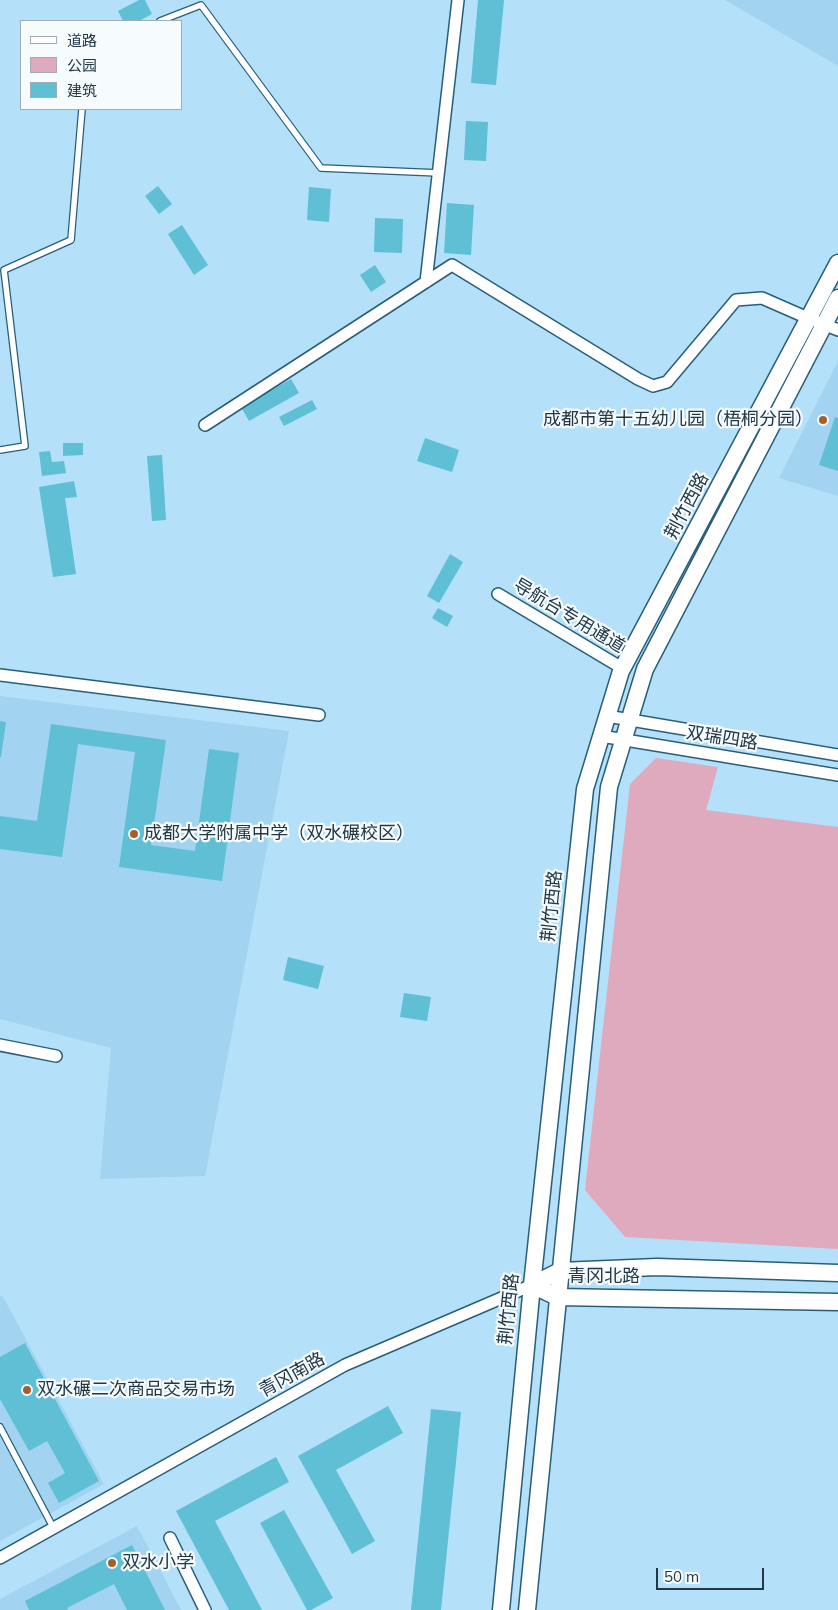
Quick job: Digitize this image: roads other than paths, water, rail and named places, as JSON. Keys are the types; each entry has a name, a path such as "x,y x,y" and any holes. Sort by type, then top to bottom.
{"main road":[{"name":"荆竹西路","path":"501,1610 532,1286 585,789 622,668 824,324 838,264"},
{"name":"荆竹西路","path":"527,1610 609,787 645,669 838,298"},
{"name":"青冈北路","path":"532,1286 560,1272 657,1267 838,1272"},
{"name":"青冈北路","path":"532,1286 557,1297 838,1302"}],"street":[{"path":"426,282 458,0"},
{"path":"204,425 452,265 638,379 653,386 668,382 736,300 762,298 824,324"},
{"name":"导航台专用通道","path":"498,594 622,668"},
{"path":"0,675 318,715"},
{"name":"双瑞四路","path":"607,716 838,755"},
{"name":"双瑞四路","path":"601,736 838,774"},
{"path":"0,1045 56,1056"},
{"name":"青冈南路","path":"0,1558 345,1365 532,1286"},
{"path":"170,1538 206,1610"}],"lane":[{"path":"163,20 202,5 321,168 439,174"},
{"path":"0,450 25,446 4,270 71,240 82,110"},
{"path":"0,1427 54,1529"}],"place":[{"name":"成都市第十五幼儿园（梧桐分园）","path":"823,420"},
{"name":"成都大学附属中学（双水碾校区）","path":"134,834"},
{"name":"双水碾二次商品交易市场","path":"27,1390"},
{"name":"双水小学","path":"112,1563"}]}
